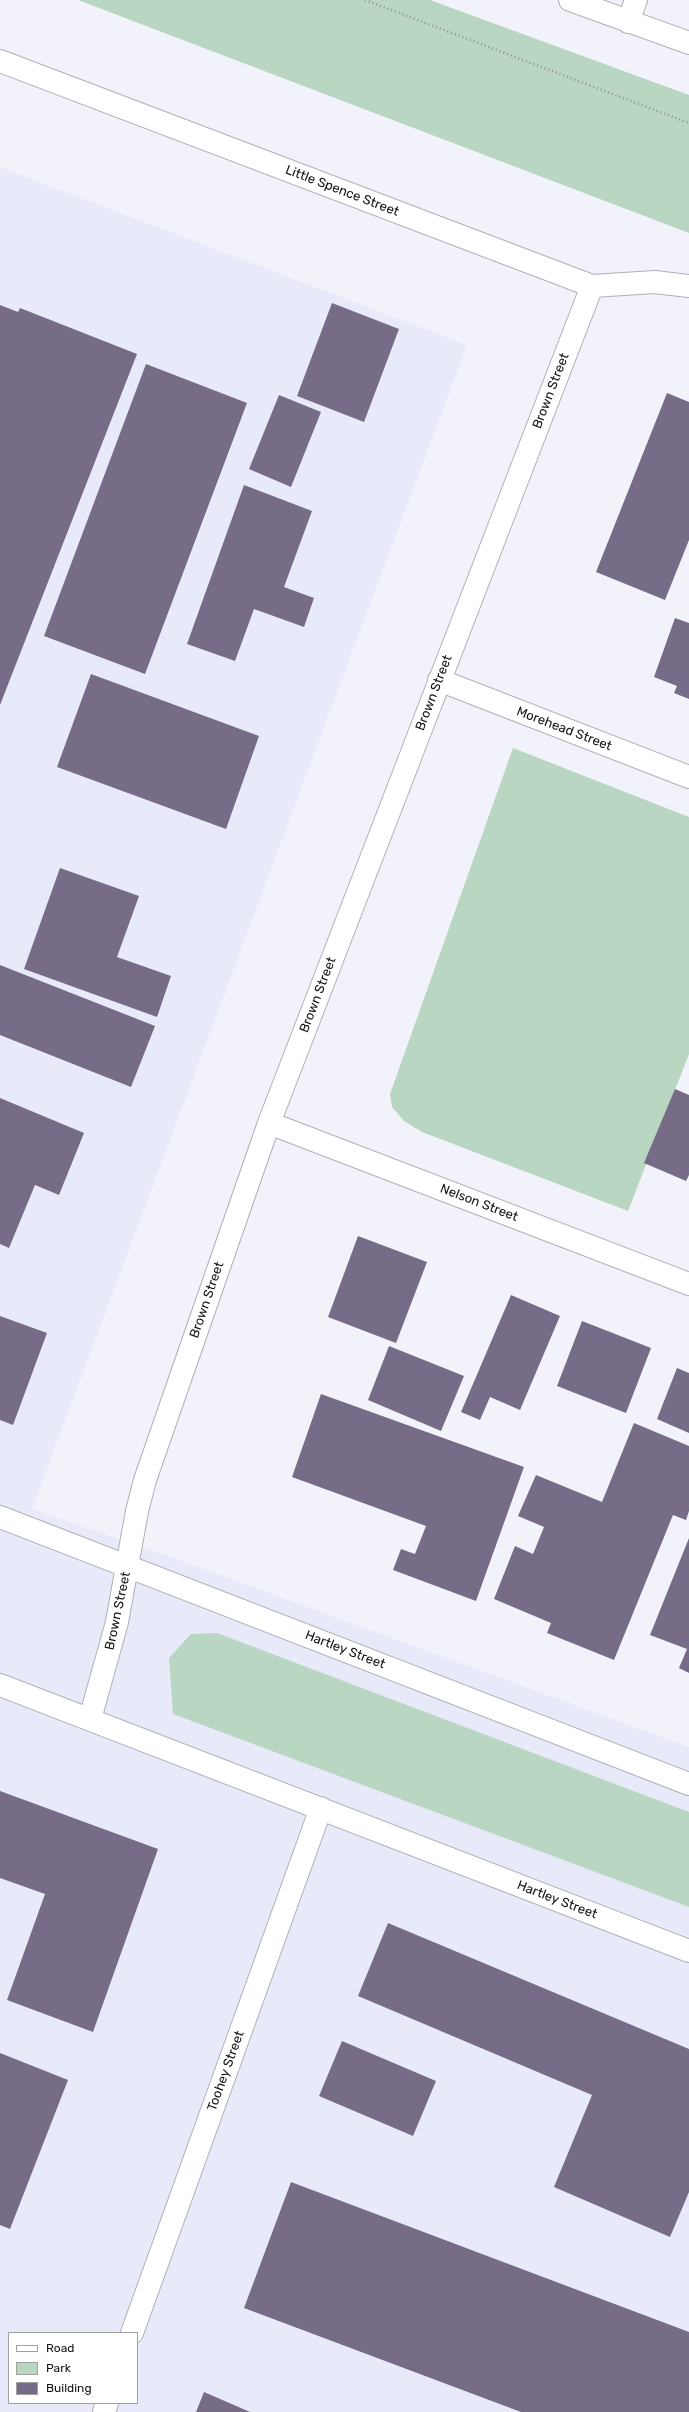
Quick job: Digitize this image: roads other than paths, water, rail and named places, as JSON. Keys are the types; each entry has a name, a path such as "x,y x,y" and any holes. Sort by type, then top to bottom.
{"street":[{"path":"570,0 689,43"},
{"path":"628,22 636,0"},
{"name":"Little Spence Street","path":"0,62 592,286 655,282 689,286"},
{"name":"Brown Street","path":"90,1719 117,1622 127,1565 145,1480 269,1123 592,286"},
{"name":"Morehead Street","path":"439,680 689,777"},
{"name":"Nelson Street","path":"269,1123 689,1284"},
{"name":"Hartley Street","path":"0,1516 689,1784"},
{"name":"Hartley Street","path":"0,1685 689,1951"},
{"name":"Toohey Street","path":"132,2332 321,1808"}]}
